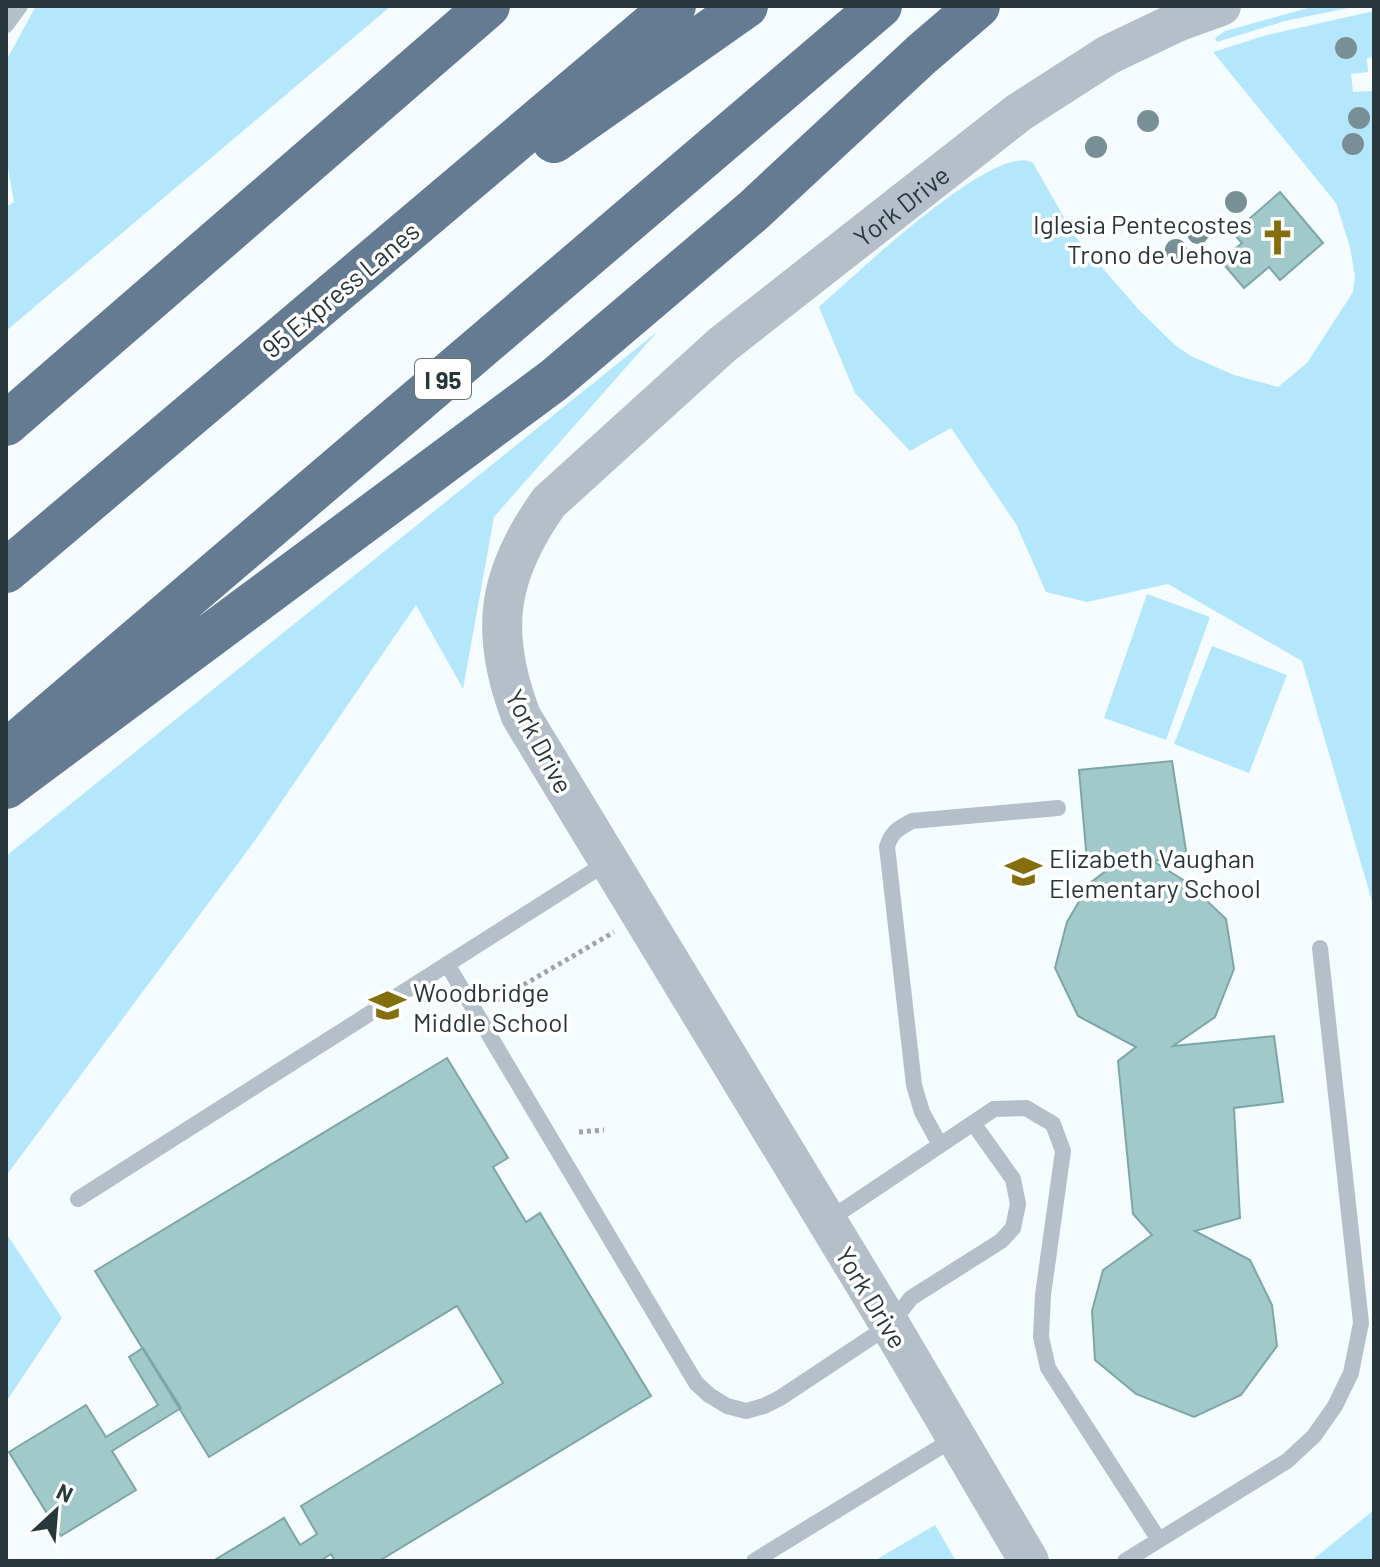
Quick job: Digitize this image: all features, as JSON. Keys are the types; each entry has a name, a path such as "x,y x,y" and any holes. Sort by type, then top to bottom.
{"highway":[{"path":"6,424 488,6"},
{"name":"95 Express Lanes","path":"6,571 674,6"},
{"path":"326,301 746,6"},
{"name":"I 95","path":"6,752 880,6"},
{"path":"6,787 554,380 753,211 978,6"},
{"path":"861,111 1005,6"}],"street":[{"name":"York Drive","path":"1029,1561 890,1325 521,716 508,681 502,645 503,601 513,565 549,502 722,345 1018,113 1108,55 1177,22 1221,6"}],"lane":[{"path":"6,25 20,6"},
{"path":"940,1145 922,1112 914,1085 887,847 890,837 898,828 912,821 1058,808"},
{"path":"78,1199 608,862"},
{"path":"1125,1561 1287,1461 1321,1426 1351,1373 1361,1323 1320,948"},
{"path":"447,964 696,1383 727,1406 746,1411 780,1398 890,1325 911,1298 1001,1241 1013,1228 1018,1204 1013,1179 973,1123"},
{"path":"825,1222 994,1109 1026,1108 1053,1124 1063,1151 1043,1295 1041,1337 1048,1368 1159,1540"},
{"path":"754,1561 955,1438"}],"path":[{"path":"496,1001 618,930"},
{"path":"579,1132 604,1130"}],"shaded area":[{"path":"36,6 391,6 6,331 6,207 14,202 6,157 6,61"},
{"path":"1315,6 1358,6 1285,21 1217,42 1215,38 1225,31"},
{"path":"1374,11 1374,57 1367,58 1368,72 1351,74 1353,92 1374,91 1374,908 1302,661 1168,584 1087,602 1046,592 1016,524 951,428 910,451 855,393 819,307 891,243 958,191 1015,161 1033,163 1074,235 1139,310 1175,345 1191,356 1234,375 1278,387 1307,363 1353,292 1355,277 1350,247 1336,203 1213,52 1267,35"},
{"path":"658,331 494,517 463,689 416,605 256,839 6,1176 6,856"},
{"path":"1147,594 1210,617 1166,740 1104,718"},
{"path":"1212,646 1287,675 1249,773 1174,744"},
{"path":"6,1233 62,1318 6,1402"},
{"path":"1374,1510 1374,1561 1311,1561"},
{"path":"935,1525 956,1561 874,1561"}],"building":[{"name":"Iglesia Pentecostes Trono de Jehova","path":"1280,192 1323,243 1280,280 1269,267 1244,288 1221,261 1242,243 1233,233"},
{"path":"1172,761 1187,857 1153,861 1188,883 1226,919 1234,969 1215,1017 1173,1046 1274,1036 1283,1102 1234,1108 1240,1218 1195,1231 1250,1260 1272,1305 1277,1346 1241,1395 1194,1417 1136,1394 1095,1360 1092,1311 1103,1270 1152,1235 1133,1214 1118,1061 1136,1047 1078,1016 1055,968 1067,922 1090,883 1123,858 1087,861 1079,770"},
{"path":"447,1058 508,1158 493,1167 526,1222 540,1213 651,1396 379,1561 335,1561 331,1554 320,1561 213,1561 284,1518 300,1545 317,1534 301,1506 503,1383 457,1306 209,1457 95,1271"},
{"path":"143,1348 181,1408 112,1451 136,1490 61,1536 9,1452 86,1405 106,1437 158,1405 129,1357"}],"place":[{"name":"Iglesia Pentecostes Trono de Jehova","path":"1278,238"},
{"name":"Elizabeth Vaughan Elementary School","path":"1023,872"},
{"name":"Woodbridge Middle School","path":"387,1006"}]}
